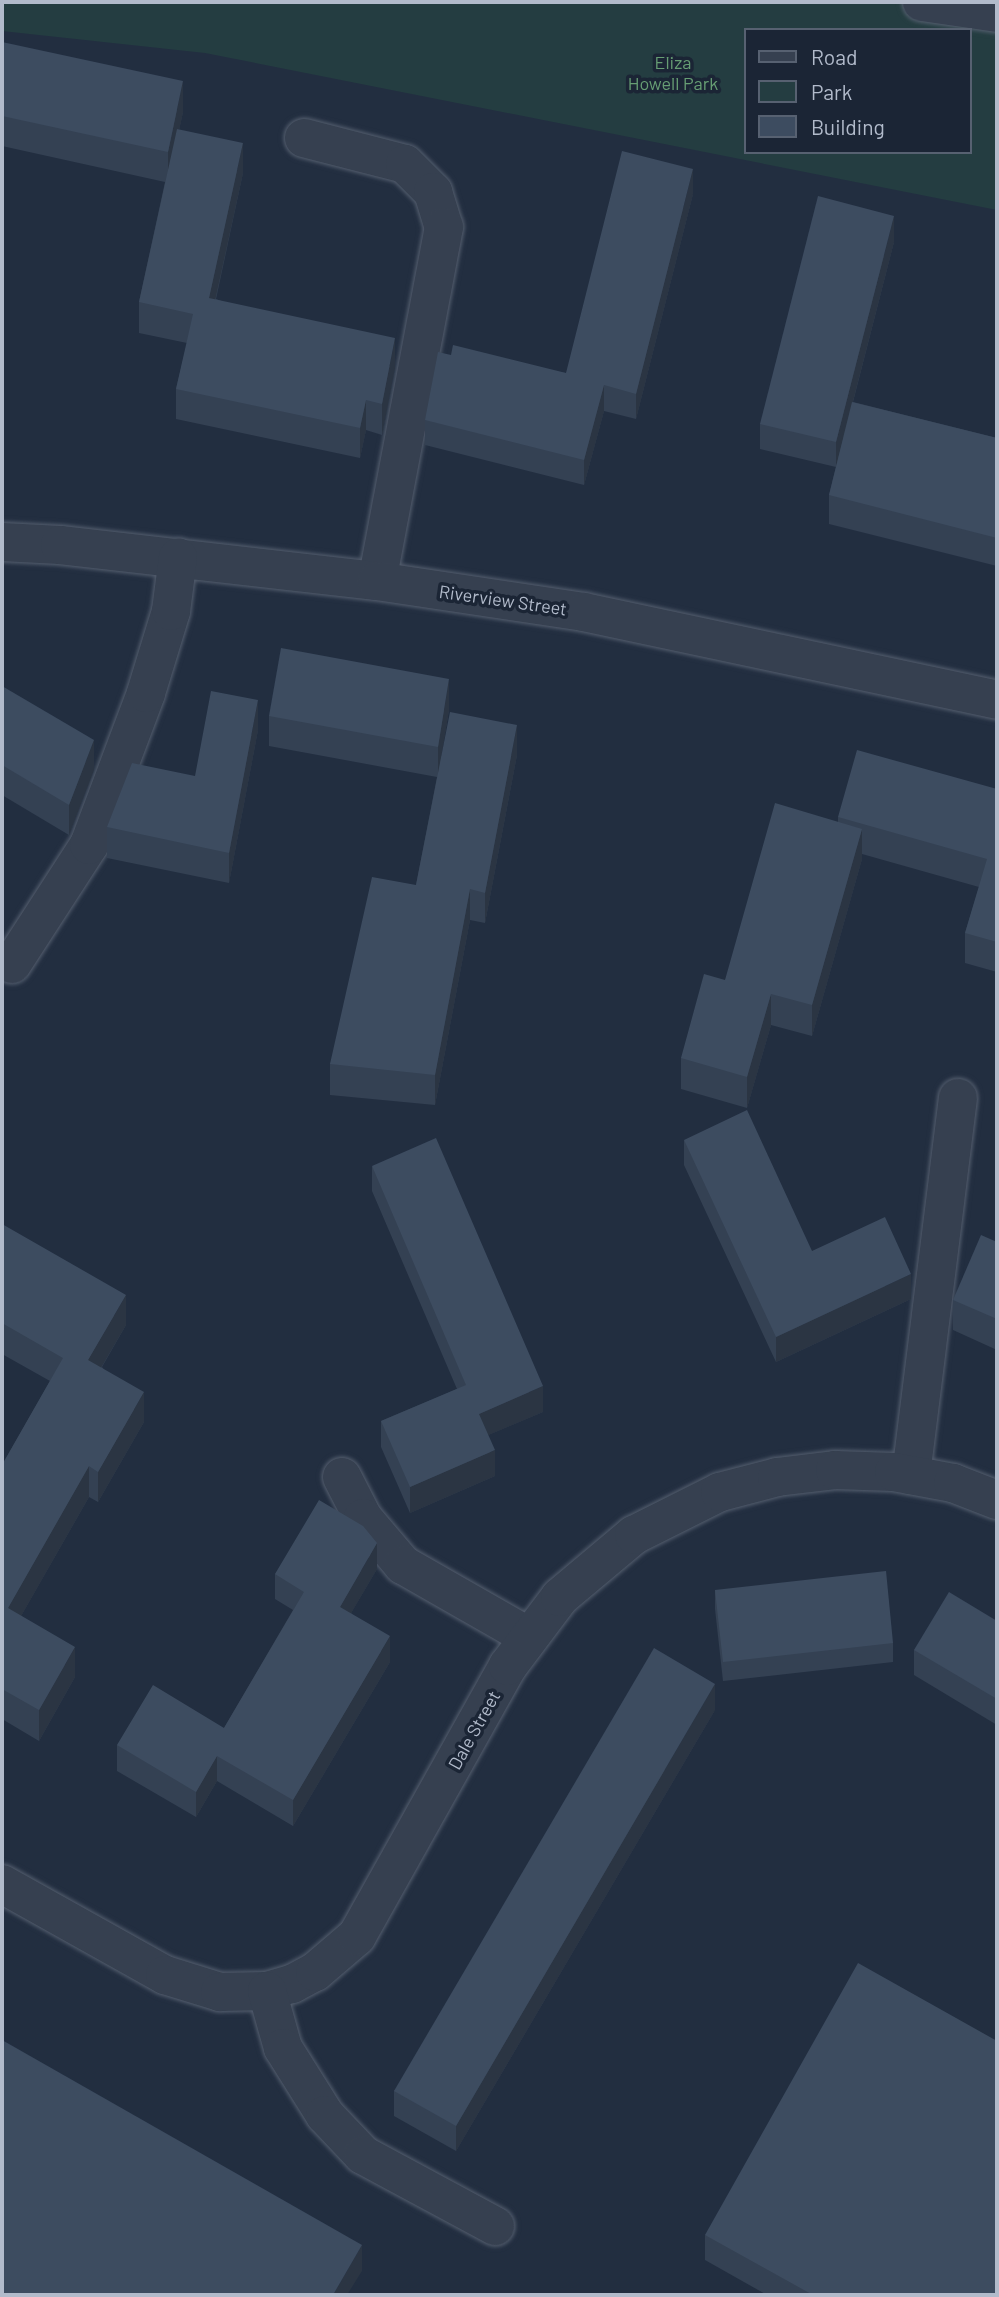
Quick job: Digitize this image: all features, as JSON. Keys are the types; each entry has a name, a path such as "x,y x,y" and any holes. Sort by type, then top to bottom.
{"street":[{"path":"922,2 997,13"},
{"path":"304,138 405,164 433,192 444,227 377,581"},
{"name":"Riverview Street","path":"2,542 178,558 377,581 584,612 997,700"},
{"path":"12,964 89,845 146,693 171,611 178,558"},
{"path":"911,1475 958,1098"},
{"name":"Dale Street","path":"2,1884 165,1975 220,1992 267,1991 315,1972 357,1936 529,1637 560,1597 595,1563 675,1511 720,1492 778,1477 835,1470 911,1475 953,1483 997,1500"},
{"path":"342,1477 363,1518 403,1565 529,1637"},
{"path":"267,1991 284,2048 325,2115 363,2155 495,2226"}],"green space":[{"name":"Eliza Howell Park","path":"2,2 997,2 997,210 205,53 2,31"}],"building":[{"path":"2,42 183,81 168,152 2,116"},
{"path":"177,129 243,143 209,298 395,338 382,404 366,400 360,428 176,389 193,314 139,302"},
{"path":"622,151 693,169 636,394 604,385 584,460 425,420 438,352 451,355 453,345 566,373"},
{"path":"818,196 894,216 836,442 760,424"},
{"path":"852,402 997,438 997,538 829,495"},
{"path":"281,648 449,679 438,747 269,716"},
{"path":"2,686 94,740 69,805 2,765"},
{"path":"211,691 258,700 229,853 107,827 132,763 195,776"},
{"path":"450,712 517,725 485,893 470,889 435,1075 330,1064 372,877 416,885"},
{"path":"857,750 997,789 997,942 965,933 987,859 838,817"},
{"path":"775,803 862,829 812,1005 771,994 747,1077 681,1058 704,974 725,980"},
{"path":"747,1110 812,1251 885,1217 911,1274 776,1337 684,1140"},
{"path":"436,1138 543,1386 479,1414 495,1450 410,1487 381,1421 466,1385 372,1166"},
{"path":"2,1224 126,1295 88,1360 144,1392 98,1472 89,1466 8,1608 75,1647 39,1710 2,1689 2,1465 63,1358 2,1323"},
{"path":"981,1235 997,1242 997,1319 953,1300"},
{"path":"319,1500 363,1526 377,1543 340,1607 390,1636 293,1800 217,1756 196,1792 117,1745 153,1685 224,1728 304,1592 275,1574"},
{"path":"886,1571 893,1643 723,1662 715,1590"},
{"path":"949,1592 997,1621 997,1699 914,1650"},
{"path":"654,1648 715,1684 456,2126 394,2091"},
{"path":"858,1963 997,2041 997,2295 813,2295 705,2235"},
{"path":"2,2040 362,2245 333,2295 2,2295"}]}
